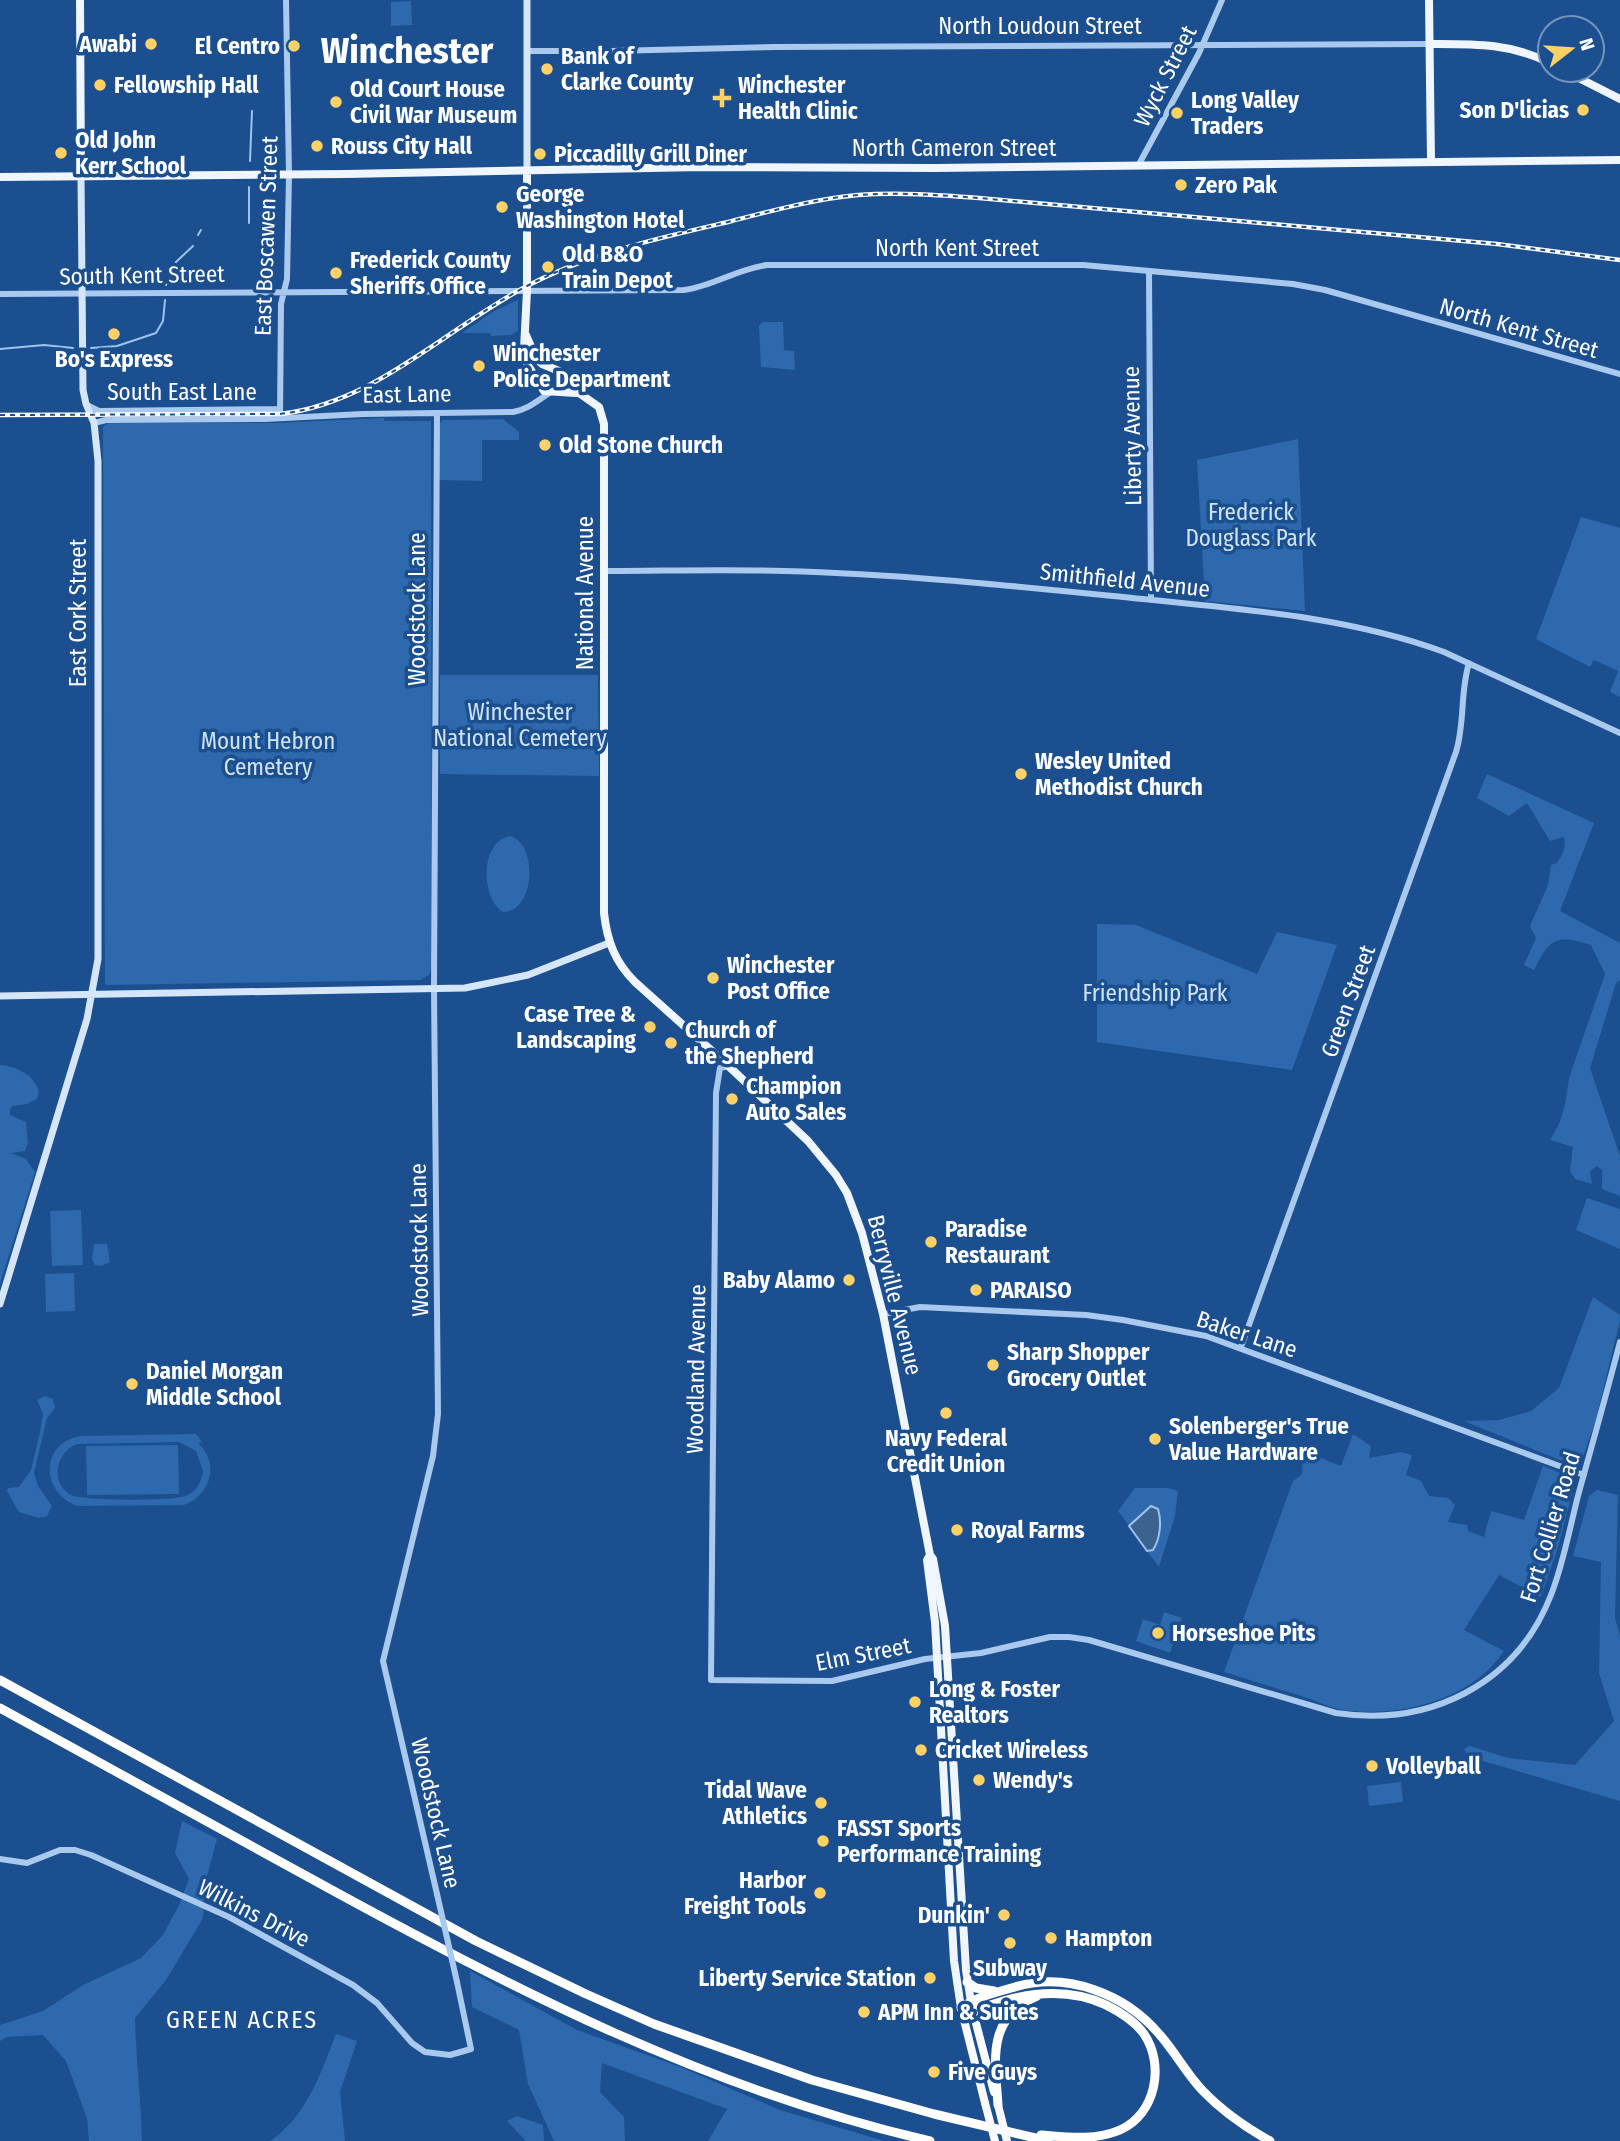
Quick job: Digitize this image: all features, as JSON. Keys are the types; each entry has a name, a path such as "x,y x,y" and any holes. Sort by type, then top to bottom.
{"highway":[{"path":"0,1681 476,1941 654,2024 811,2080 980,2126 1048,2141"},
{"path":"0,1708 425,1941 554,2007 742,2084 839,2116 930,2141"},
{"path":"967,1982 984,1990 1007,1989"},
{"path":"971,2006 1007,1989 1030,1983 1057,1982 1098,1991 1121,2002 1150,2024 1213,2101 1241,2124 1270,2141"},
{"path":"961,2008 1044,1993 1079,1995 1108,2006 1132,2020 1144,2034 1153,2053 1156,2074 1153,2092 1136,2118 1121,2129 1104,2135 1065,2137 980,2126"},
{"path":"1007,2141 998,2105 994,2059 1000,2030 1018,2007 1044,1993"},
{"name":"Berryville Avenue","path":"971,2006 998,2105"},
{"name":"Berryville Avenue","path":"961,2008 995,2141"}],"main road":[{"name":"East Cork Street","path":"0,1304 84,1030 99,947 98,461 94,423 83,390 80,0"},
{"path":"527,0 527,290 524,357 544,391 579,393"},
{"path":"1429,0 1432,161"},
{"name":"North Loudoun Street","path":"1430,44 1502,46 1536,56"},
{"path":"1591,84 1620,99"},
{"name":"North Cameron Street","path":"0,177 289,175 702,167 1138,166 1620,160"},
{"path":"526,335 536,358 559,371 579,393"},
{"path":"539,383 542,370 549,367"},
{"path":"554,391 562,384 562,377"},
{"name":"National Avenue","path":"579,393 598,407 604,424 604,913 609,943 622,968"},
{"path":"0,996 434,989 476,986 517,978 609,943"},
{"name":"Berryville Avenue","path":"622,968 808,1141 836,1175 858,1219 883,1314 930,1555 942,1601 948,1657 967,1982 971,2006"},
{"name":"Berryville Avenue","path":"930,1555 927,1560 937,1659 952,1925 961,2008"},
{"path":"952,1925 963,1925"}],"street":[{"name":"East Boscawen Street","path":"280,418 281,304 287,279 289,175 286,0"},
{"name":"Wyck Street","path":"1138,166 1203,44 1222,0"},
{"name":"North Loudoun Street","path":"527,51 1430,44"},
{"name":"North Kent Street","path":"284,292 684,290 694,289 739,270 767,265 1083,265 1309,287 1620,374"},
{"name":"Liberty Avenue","path":"1149,271 1151,600"},
{"name":"South Kent Street","path":"0,294 284,292"},
{"path":"534,404 539,383"},
{"name":"East Lane","path":"280,418 513,411 534,404 554,391"},
{"name":"South East Lane","path":"86,404 99,411 280,409"},
{"name":"Woodstock Lane","path":"437,413 434,989 437,1432 383,1661 471,2049"},
{"name":"South East Lane","path":"94,423 106,420 280,418"},
{"name":"Smithfield Avenue","path":"604,571 822,572 1151,600 1304,619 1391,635 1444,652 1620,733"},
{"name":"Green Street","path":"1241,1347 1456,752 1462,730 1463,685 1469,663"},
{"name":"Woodland Avenue","path":"711,1680 716,1093 720,1068 729,1066"},
{"name":"Baker Lane","path":"883,1314 920,1307 1100,1317 1195,1333 1241,1347 1584,1475"},
{"name":"Fort Collier Road","path":"937,1659 1005,1648 1050,1637 1072,1637 1336,1713 1375,1717 1418,1712 1452,1700 1478,1685 1505,1664 1529,1637 1541,1618 1555,1585 1620,1342"},
{"name":"Elm Street","path":"711,1680 824,1681 937,1659"},
{"name":"Wilkins Drive","path":"0,1859 27,1863 68,1849 90,1855 229,1917 353,1985 377,2003 412,2043 425,2052 450,2055 471,2049"}],"green space":[{"path":"411,1 412,25 391,26 391,2"},
{"path":"518,300 518,331 511,335 491,336 490,333 462,333 494,311"},
{"path":"762,322 783,322 784,350 794,351 795,370 761,367 759,326"},
{"name":"Mount Hebron Cemetery","path":"384,418 384,421 431,421 430,974 421,980 105,985 103,427 108,423 274,423"},
{"path":"503,419 519,432 519,440 482,440 482,481 439,480 439,424 443,420"},
{"name":"Frederick Douglass Park","path":"1298,439 1305,611 1205,601 1197,460"},
{"path":"1581,517 1620,528 1620,697 1610,692 1618,671 1594,660 1590,667 1536,639"},
{"name":"Winchester National Cemetery","path":"440,675 598,675 599,776 440,774"},
{"path":"1487,774 1594,823 1560,911 1620,943 1620,980 1616,983 1590,1068 1620,1156 1620,1196 1602,1189 1602,1170 1597,1166 1590,1171 1592,1184 1575,1179 1570,1171 1573,1147 1550,1140 1559,1124 1569,1078 1605,974 1591,945 1570,940 1555,941 1550,945 1534,970 1524,965 1536,938 1530,926 1548,885 1551,865 1557,863 1562,853 1564,837 1550,841 1527,803 1509,816 1477,798"},
{"path":"510,836 519,842 525,851 529,863 529,877 522,901 514,909 503,912 495,905 490,895 487,871 493,848 500,840"},
{"name":"Friendship Park","path":"1097,924 1136,925 1257,974 1277,932 1337,945 1292,1070 1097,1042"},
{"path":"0,1065 24,1072 33,1080 39,1091 37,1099 27,1104 12,1106 10,1110 10,1115 26,1122 28,1143 25,1151 11,1153 26,1159 35,1172 0,1284"},
{"path":"1587,1198 1620,1209 1620,1249 1576,1230"},
{"path":"81,1210 83,1265 52,1266 50,1211"},
{"path":"94,1244 107,1244 110,1262 101,1266 95,1265 92,1259"},
{"path":"74,1273 75,1311 46,1312 45,1274"},
{"path":"1593,1297 1620,1315 1620,1320 1595,1423 1580,1465 1572,1465 1464,1421 1499,1420 1531,1411 1559,1388"},
{"path":"44,1396 53,1399 55,1408 47,1418 34,1473 38,1486 52,1506 47,1516 39,1518 19,1512 7,1491 8,1488 19,1487 31,1470 43,1414 37,1400"},
{"path":"196,1434 202,1442 198,1443 209,1460 209,1478 201,1494 184,1505 77,1506 56,1490 50,1469 57,1448 80,1436","holes":["179,1442 196,1451 203,1471 200,1483 193,1492 177,1498 128,1500 79,1497 64,1490 58,1476 60,1460 77,1444"]},
{"path":"1353,1434 1371,1446 1369,1458 1401,1452 1412,1455 1406,1475 1421,1481 1429,1496 1448,1498 1455,1505 1448,1522 1467,1525 1468,1531 1484,1537 1491,1511 1524,1520 1543,1466 1563,1474 1572,1485 1558,1547 1541,1597 1499,1575 1464,1630 1504,1651 1490,1668 1473,1682 1454,1693 1410,1708 1365,1712 1343,1710 1224,1672 1293,1481 1302,1474 1303,1451 1341,1466"},
{"path":"178,1445 179,1494 87,1495 86,1446"},
{"path":"1135,1488 1168,1488 1178,1491 1175,1516 1159,1567 1147,1551 1153,1550 1160,1523 1150,1506 1129,1526 1118,1511"},
{"path":"1597,1490 1618,1495 1615,1618 1620,1636 1620,1801 1469,1757 1464,1749 1470,1746 1508,1758 1575,1765 1614,1721 1599,1673 1601,1562 1573,1556 1589,1496"},
{"name":"Horseshoe Pits","path":"1164,1612 1182,1618 1170,1653 1136,1641 1143,1619 1160,1625"},
{"path":"1401,1782 1403,1802 1369,1806 1367,1786"},
{"path":"182,1821 217,1839 205,1883 203,1918 166,1980 135,2018 142,2141 89,2141 87,2118 66,2061 43,2035 7,2037 0,2041 0,2025 43,2011 83,1985 141,1958 163,1935 189,1879 175,1853"},
{"path":"470,1971 577,2030 678,2066 780,2110 884,2141 708,2141 727,2109 602,2063 600,2092 624,2117 625,2141 554,2141 528,2084 519,2030 472,2007"},
{"path":"336,2034 357,2041 340,2092 345,2141 270,2141 283,2131 303,2107 318,2079"},
{"path":"517,2116 543,2125 544,2141 526,2141 507,2121"}],"shaded area":[{"path":"1151,1506 1158,1509 1160,1530 1153,1550 1147,1551 1129,1526"}],"waterway":[{"path":"250,161 252,111"},
{"path":"249,187 249,223"},
{"path":"198,235 201,230"},
{"path":"166,285 176,262 193,246"},
{"path":"91,348 117,346 156,333 163,321 165,300"},
{"path":"0,349 44,345 73,348"}],"railway":[{"path":"0,415 280,414 315,407 378,380 497,303 575,264 676,234 825,199 858,195 903,194 979,198 1497,244 1620,260"}],"place":[{"name":"Awabi","path":"151,44"},
{"name":"El Centro","path":"294,46"},
{"name":"Bank of Clarke County","path":"547,69"},
{"name":"Fellowship Hall","path":"100,85"},
{"name":"Winchester Health Clinic","path":"722,98"},
{"name":"Old Court House Civil War Museum","path":"336,102"},
{"name":"Son D'licias","path":"1583,110"},
{"name":"Long Valley Traders","path":"1177,113"},
{"name":"Rouss City Hall","path":"317,146"},
{"name":"Old John Kerr School","path":"61,153"},
{"name":"Piccadilly Grill Diner","path":"540,154"},
{"name":"Zero Pak","path":"1181,185"},
{"name":"George Washington Hotel","path":"502,207"},
{"name":"Old B&O Train Depot","path":"548,267"},
{"name":"Frederick County Sheriffs Office","path":"336,273"},
{"name":"Bo's Express","path":"114,334"},
{"name":"Winchester Police Department","path":"479,366"},
{"name":"Old Stone Church","path":"545,445"},
{"name":"Wesley United Methodist Church","path":"1021,774"},
{"name":"Winchester Post Office","path":"713,978"},
{"name":"Case Tree & Landscaping","path":"650,1027"},
{"name":"Church of the Shepherd","path":"671,1043"},
{"name":"Champion Auto Sales","path":"732,1099"},
{"name":"Paradise Restaurant","path":"931,1242"},
{"name":"Baby Alamo","path":"849,1280"},
{"name":"PARAISO","path":"976,1290"},
{"name":"Sharp Shopper Grocery Outlet","path":"993,1365"},
{"name":"Daniel Morgan Middle School","path":"132,1384"},
{"name":"Navy Federal Credit Union","path":"946,1413"},
{"name":"Solenberger's True Value Hardware","path":"1155,1439"},
{"name":"Royal Farms","path":"957,1530"},
{"name":"Horseshoe Pits","path":"1158,1633"},
{"name":"Long & Foster Realtors","path":"915,1702"},
{"name":"Cricket Wireless","path":"921,1750"},
{"name":"Volleyball","path":"1372,1766"},
{"name":"Wendy's","path":"979,1780"},
{"name":"Tidal Wave Athletics","path":"821,1803"},
{"name":"FASST Sports Performance Training","path":"823,1841"},
{"name":"Harbor Freight Tools","path":"820,1893"},
{"name":"Dunkin'","path":"1004,1915"},
{"name":"Hampton","path":"1051,1938"},
{"name":"Subway","path":"1010,1943"},
{"name":"Liberty Service Station","path":"930,1978"},
{"name":"APM Inn & Suites","path":"864,2012"},
{"name":"Five Guys","path":"934,2072"}],"district":[{"name":"Winchester","path":"407,50"},
{"name":"GREEN ACRES","path":"242,2020"}]}
